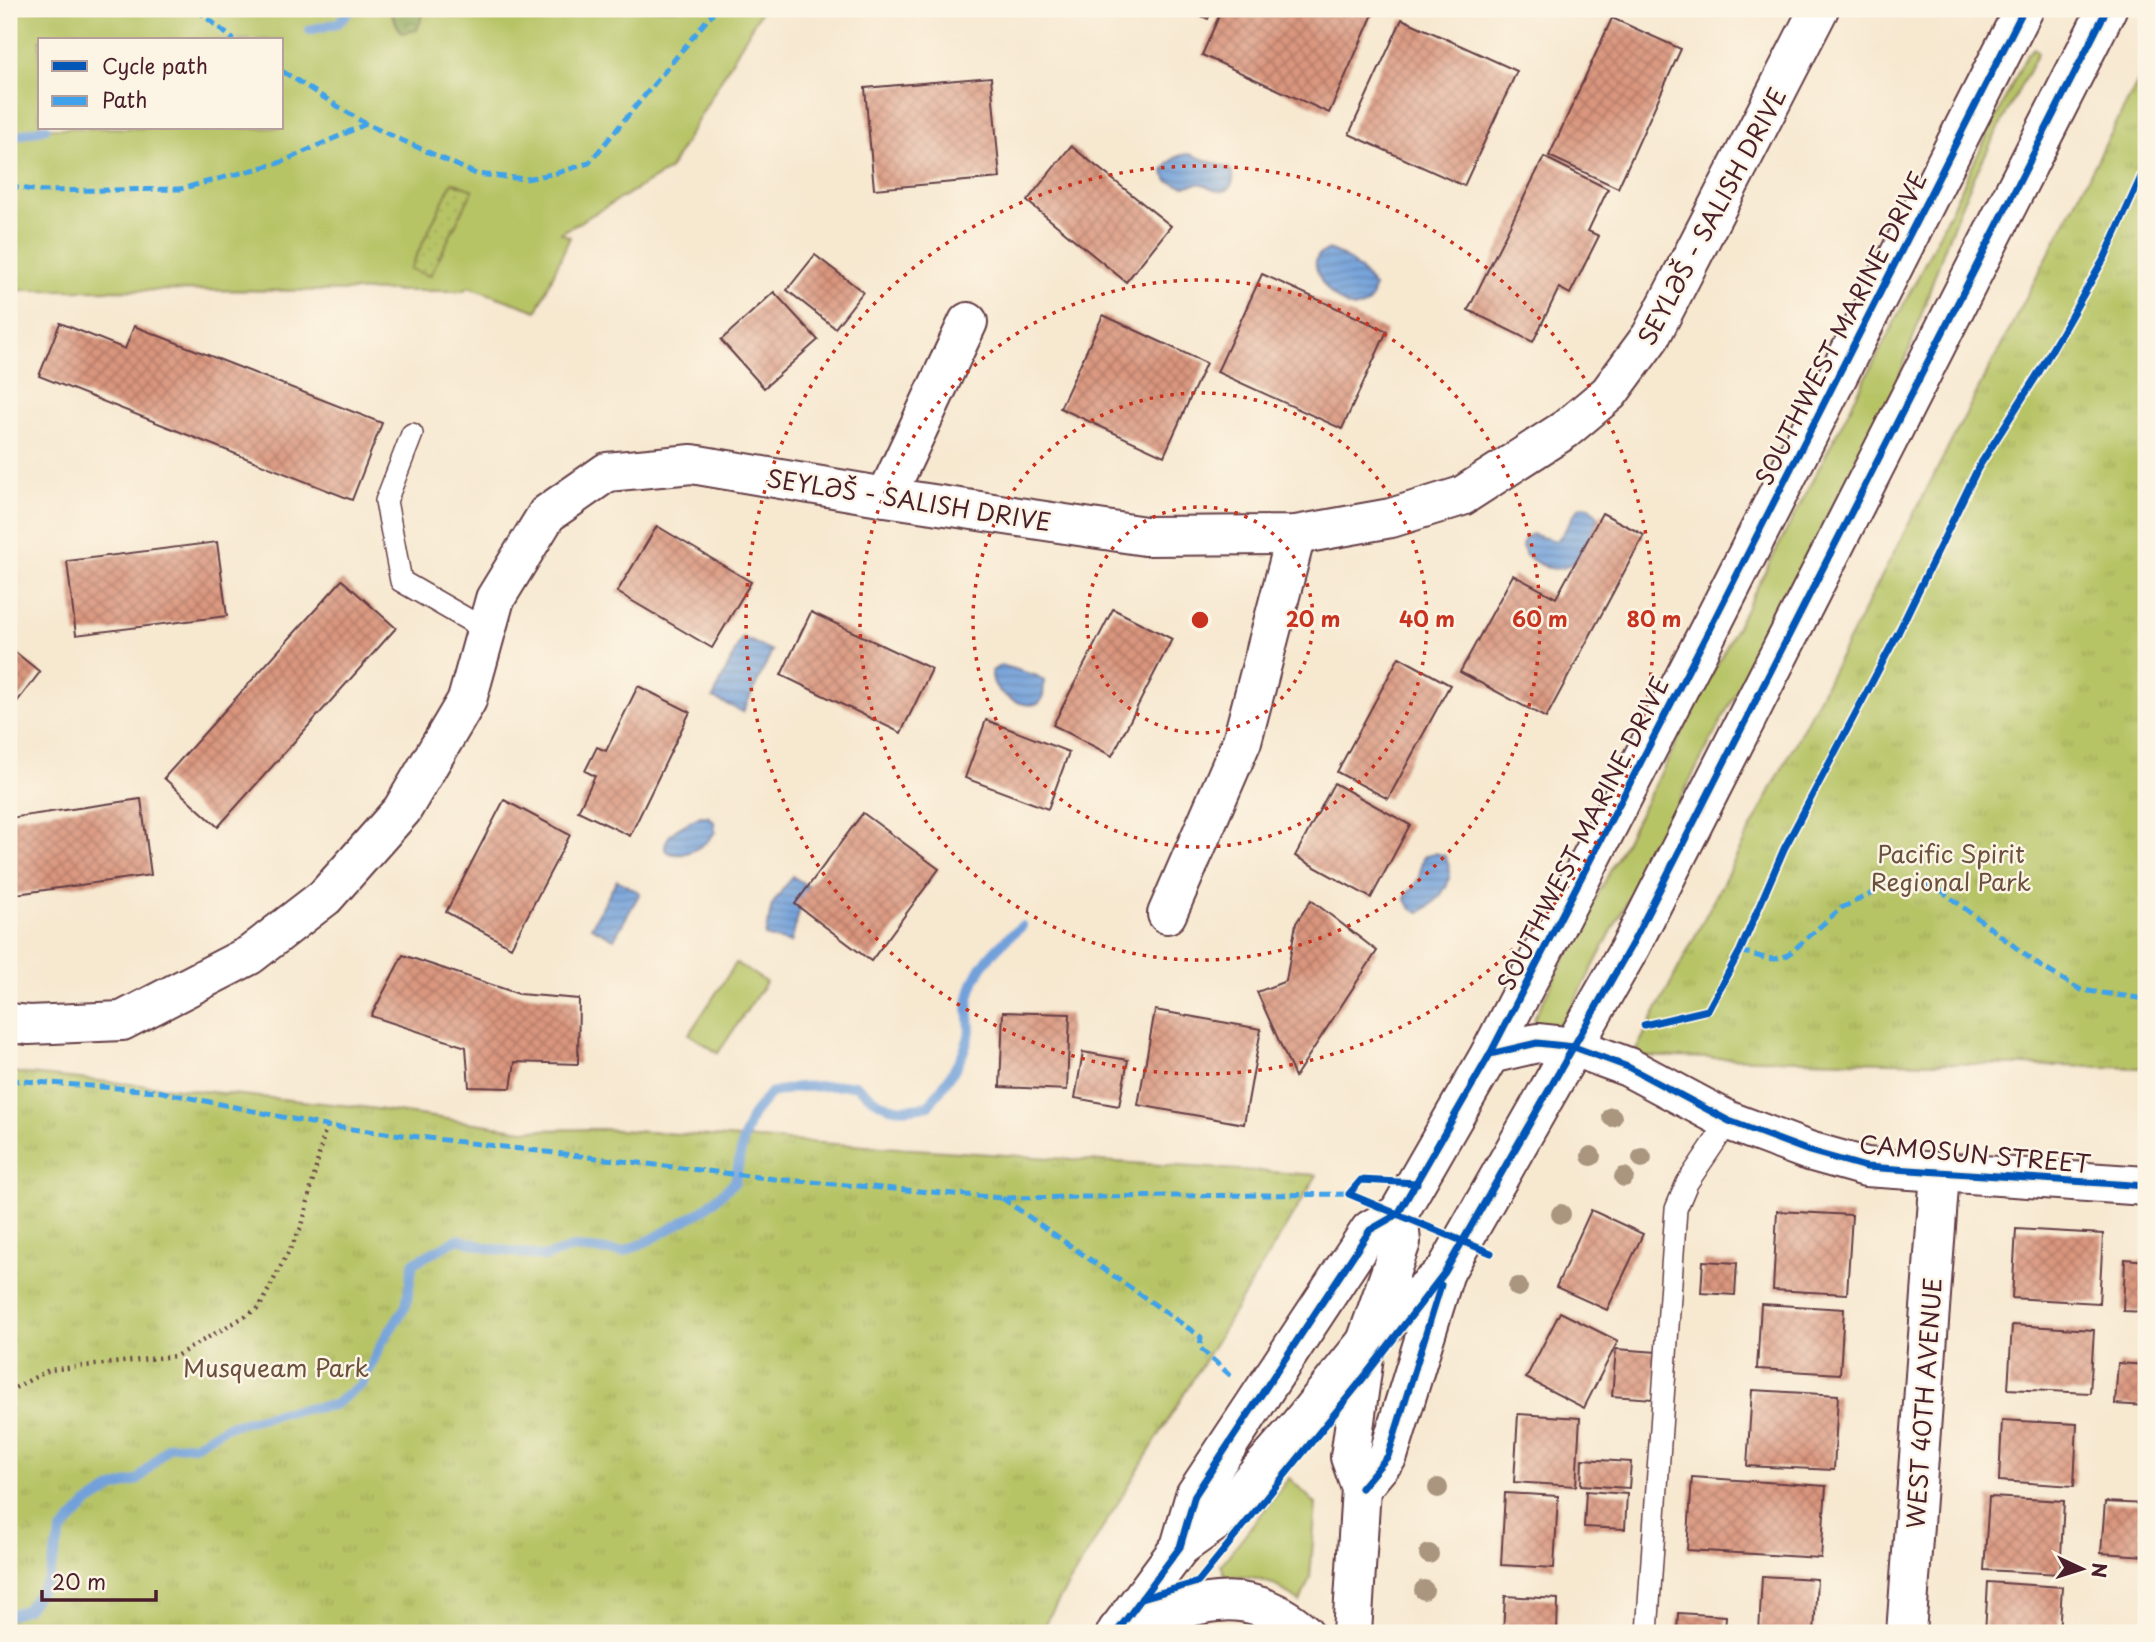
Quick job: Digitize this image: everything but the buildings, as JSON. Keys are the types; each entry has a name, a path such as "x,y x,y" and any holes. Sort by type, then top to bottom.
{"main road":[{"name":"SEYLƏŠ - SALISH DRIVE","path":"9,1023 29,1025 122,1021 250,955 325,897 402,810 467,700 495,599 547,514 607,472 692,464 886,497 1145,536 1296,536 1391,518 1462,496 1566,429 1609,393 1651,336 1819,9"},
{"name":"SOUTHWEST MARINE DRIVE","path":"1180,1547 1195,1495 1370,1230 1398,1214 1490,1054 1703,642 2024,9"},
{"name":"SOUTHWEST MARINE DRIVE","path":"1117,1632 1180,1547 1215,1522 1297,1428 1366,1342 1445,1272 1632,944 2106,9"},
{"path":"886,497 968,321"},
{"path":"1167,914 1242,741 1296,536"},
{"name":"CAMOSUN STREET","path":"1490,1054 1537,1043 1574,1047 1628,1067 1728,1121 1809,1151 1866,1167 2146,1186"},
{"name":"WEST 40TH AVENUE","path":"1906,1633 1940,1173"},
{"path":"1352,1633 1361,1488 1350,1457 1366,1342 1401,1242 1398,1214"},
{"path":"1361,1488 1388,1456 1445,1272"},
{"path":"1117,1632 1203,1603 1228,1600 1250,1602 1279,1614 1304,1633"}],"lane":[{"path":"412,434 386,501 401,581 486,629"},
{"path":"1647,1633 1676,1209 1687,1183 1728,1121"}],"path":[{"path":"9,1391 49,1370 176,1356 259,1308 302,1226 326,1126"}],"green space":[{"path":"9,9 762,9 669,170 561,233 570,237 537,311 469,287 462,291 9,290"},
{"path":"389,9 425,9 417,30 401,33"},
{"path":"2034,48 2038,53 1982,160 1955,220 1897,383 1568,1015 1556,1026 1540,1031 1534,1022 1535,1016 1920,273 2027,54"},
{"name":"Pacific Spirit Regional Park","path":"2146,66 2146,1068 1633,1056"},
{"path":"452,182 473,190 430,276 410,269"},
{"path":"736,963 766,982 718,1053 689,1034"},
{"name":"Musqueam Park","path":"9,1072 362,1107 524,1130 602,1129 1317,1175 1039,1633 9,1633"},
{"path":"1289,1478 1316,1504 1310,1578 1300,1602 1266,1582 1248,1577 1226,1577 1221,1565"}],"water":[{"path":"1189,154 1229,168 1233,176 1230,187 1218,191 1202,184 1184,186 1168,181 1163,171 1166,167 1177,157"},
{"path":"1330,250 1349,260 1374,287 1368,302 1359,308 1347,306 1336,298 1325,287 1318,274 1316,263 1320,254"},
{"path":"1581,506 1589,507 1599,517 1587,545 1574,561 1567,567 1557,569 1544,566 1526,556 1522,545 1525,538 1531,534 1556,541"},
{"path":"742,637 772,651 743,712 713,698"},
{"path":"1001,665 1037,676 1044,681 1043,698 1038,704 1014,701 1000,692 992,671"},
{"path":"700,816 708,816 714,822 715,832 711,837 699,847 685,853 665,850 665,844 672,833"},
{"path":"1435,853 1445,856 1450,872 1447,884 1440,896 1425,909 1420,912 1411,909 1405,898 1418,879 1425,856"},
{"path":"792,876 814,890 799,912 791,943 765,936 772,905"},
{"path":"617,880 640,893 614,939 591,927"}],"waterway":[{"path":"310,30 338,23 352,9"},
{"path":"9,138 39,130"},
{"path":"9,1615 27,1609 48,1580 61,1532 87,1504 113,1488 138,1480 169,1446 194,1445 228,1426 284,1412 334,1405 363,1383 382,1342 406,1306 413,1263 458,1239 488,1248 544,1257 573,1248 623,1252 652,1239 702,1211 735,1182 743,1141 752,1116 770,1093 798,1087 855,1085 889,1107 906,1109 929,1105 966,1046 970,1031 968,1003 976,976 996,949 1022,926"}],"marked path":[{"path":"196,9 232,38"},
{"path":"284,72 366,124 476,174 526,179 589,163 716,9"},
{"path":"9,186 39,191 180,189 279,163 366,124"},
{"path":"1740,951 1775,959 1788,955 1841,908 1875,892 1907,882 1938,888 2040,966 2081,990 2146,999"},
{"path":"9,1080 157,1091 326,1126 775,1179 1002,1198 1349,1194"},
{"path":"1002,1198 1201,1337 1200,1348 1231,1376"}],"cycle path":[{"path":"1116,1633 1180,1547 1195,1495 1370,1230 1398,1214 1490,1054 2024,9"},
{"path":"1142,1598 1198,1582 1361,1381 1445,1272 1632,944 2107,9"},
{"path":"1644,1025 1708,1010 1740,951 1784,849 1898,633 1978,468 2039,372 2105,257 2146,166"},
{"path":"1490,1054 1537,1043 1574,1047 1628,1067 1729,1121 1809,1151 1866,1167 2146,1186"},
{"path":"1417,1183 1361,1180 1349,1194 1491,1253"},
{"path":"1361,1488 1388,1456 1441,1285"}]}
